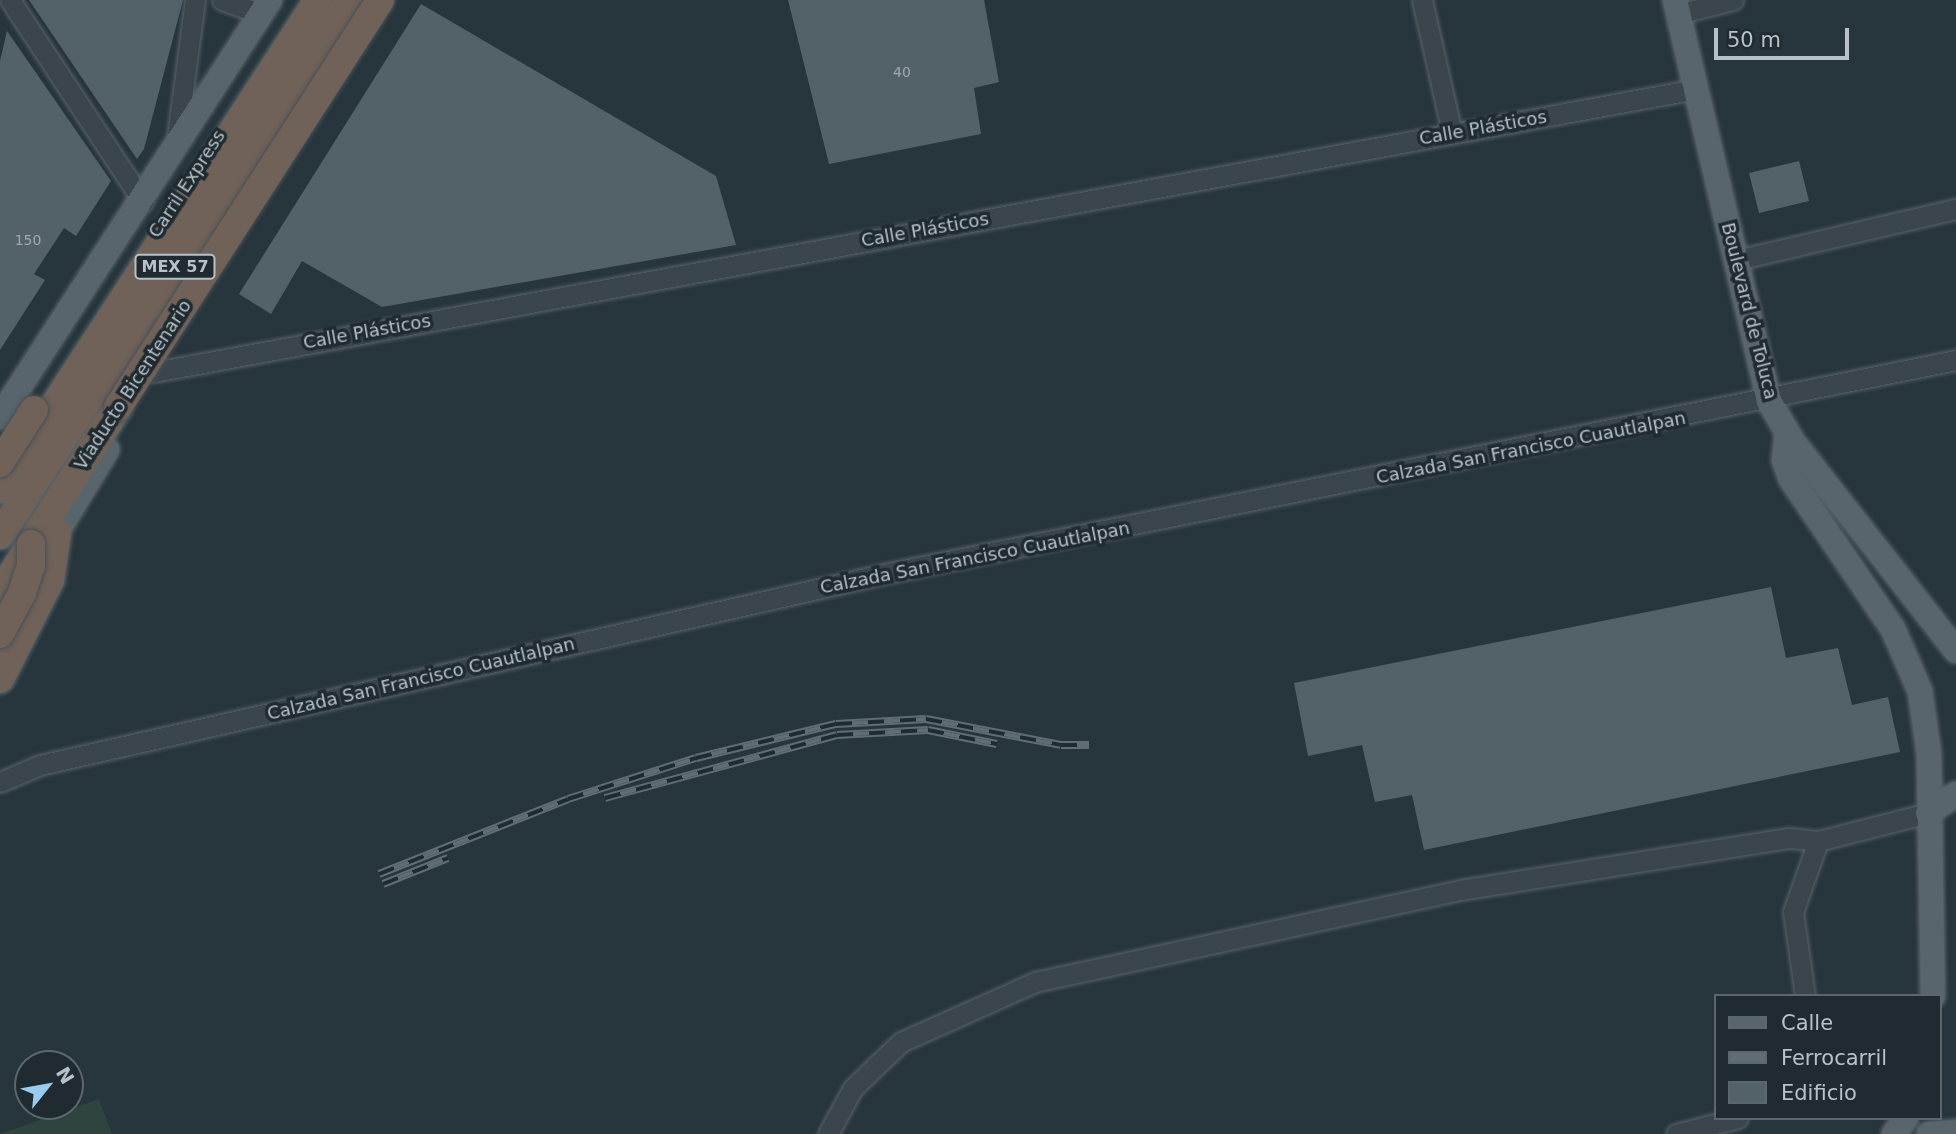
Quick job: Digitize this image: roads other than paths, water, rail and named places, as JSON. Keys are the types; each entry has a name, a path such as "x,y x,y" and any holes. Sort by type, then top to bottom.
{"highway":[{"path":"0,461 296,0"},
{"name":"Carril Express","path":"0,473 305,0"},
{"name":"Viaducto Bicentenario","path":"0,593 380,0"},
{"path":"335,7 336,87"},
{"name":"MEX 57","path":"0,489 335,7"},
{"name":"MEX 57","path":"0,535 335,7"},
{"path":"0,461 30,445"},
{"path":"0,679 50,580 57,532"},
{"path":"0,634 22,593 31,566 31,544"}],"main road":[{"path":"0,626 154,372 393,0"},
{"path":"0,417 40,353 143,202 266,7"},
{"name":"Boulevard de Toluca","path":"1677,7 1769,401 1787,433 1956,651"},
{"path":"0,389 40,353"},
{"path":"1787,433 1784,460 1791,479 1893,629 1920,691 1929,754 1933,994"},
{"path":"1928,813 1956,794"},
{"path":"1929,1134 1956,1132"}],"street":[{"path":"10,0 143,202"},
{"path":"174,152 195,0"},
{"path":"222,0 266,7"},
{"path":"1422,0 1452,134"},
{"path":"1677,7 1733,0"},
{"name":"Calle Plásticos","path":"154,372 1696,89"},
{"path":"1736,260 1956,209"},
{"name":"Calzada San Francisco Cuautlalpan","path":"0,782 40,765 888,573 1769,401 1956,360"},
{"path":"828,1134 853,1088 901,1042 1035,982 1460,890 1790,838 1818,841 1928,813"},
{"path":"1805,994 1793,912 1818,841"},
{"path":"1676,1134 1730,1120"}],"railway":[{"path":"379,874 568,799 696,758 836,724 926,719 1061,745 1089,745"},
{"path":"605,798 837,735 928,730 997,744"},
{"path":"383,884 448,858"}]}
